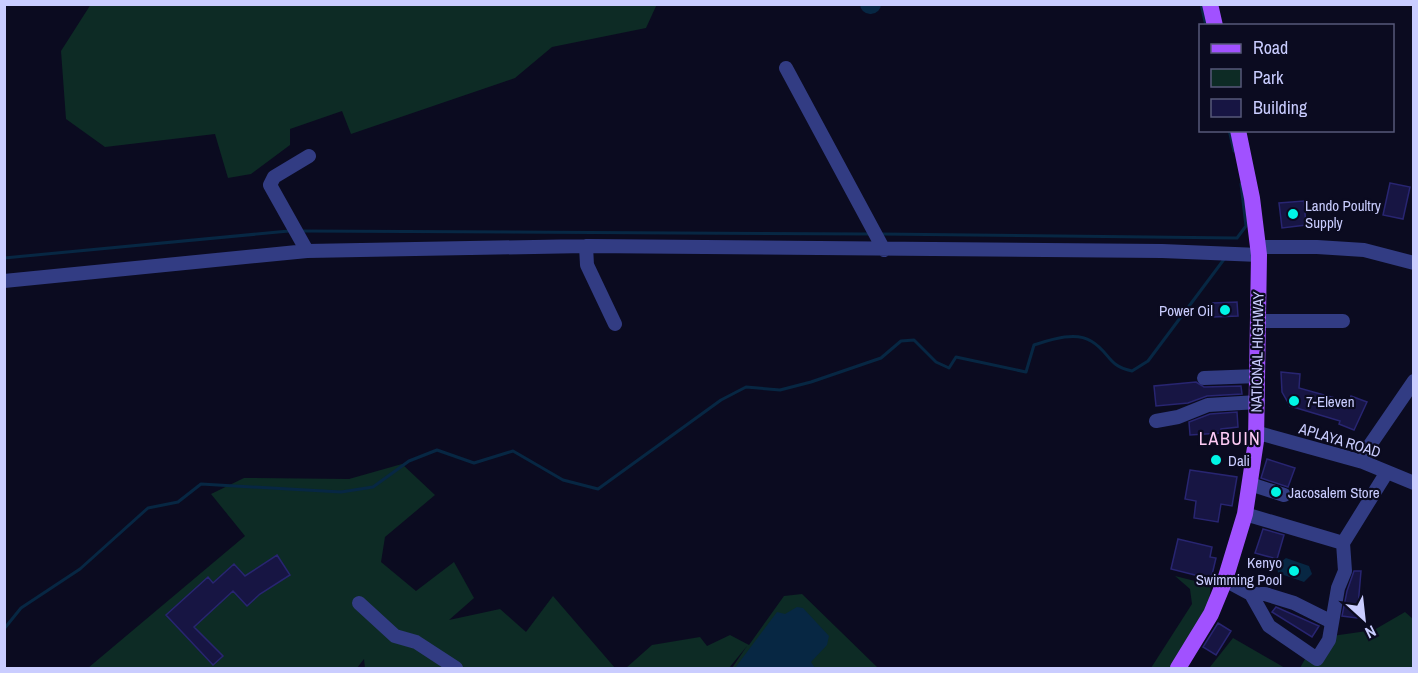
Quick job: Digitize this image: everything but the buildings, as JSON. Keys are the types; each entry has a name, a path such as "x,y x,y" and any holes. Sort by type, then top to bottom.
{"main road":[{"path":"1210,4 1215,24"},
{"name":"NATIONAL HIGHWAY","path":"1178,669 1211,614 1225,580 1245,514 1250,484 1258,402 1258,251 1245,160 1238,132"}],"street":[{"path":"786,68 884,250"},
{"path":"302,243 270,185 274,177 309,156"},
{"path":"4,281 302,243 884,250 1364,250 1413,264"},
{"path":"586,246 587,265 615,324"},
{"path":"1258,321 1343,321"},
{"path":"1204,378 1258,376"},
{"path":"1363,462 1370,445 1413,381"},
{"path":"1156,421 1178,417 1208,405 1258,402"},
{"name":"APLAYA ROAD","path":"1255,432 1363,462 1413,483"},
{"path":"1251,594 1269,626 1317,660 1329,640 1338,588 1345,571 1343,543 1387,472"},
{"path":"1250,484 1284,495"},
{"path":"1245,514 1343,543"},
{"path":"1225,580 1251,594 1265,594 1293,603 1332,622"},
{"path":"359,603 395,636 416,642 456,669"}],"green space":[{"path":"91,4 657,4 646,28 552,47 515,78 351,134 342,111 290,129 290,145 251,174 228,178 215,134 105,147 66,119 61,51"},
{"path":"402,464 435,495 385,537 381,562 416,591 454,562 474,598 449,620 500,609 526,632 553,596 615,668 365,668 364,659 357,668 88,668 245,536 211,494 244,478 349,479"},
{"path":"1175,576 1211,585 1208,609 1171,668 1151,668 1192,604 1190,589"},
{"path":"802,594 878,668 732,668 747,646 729,668 626,668 652,645 700,637 707,646 730,635 749,645 784,596"},
{"path":"1405,612 1413,619 1413,668 1300,668 1305,659 1332,636 1374,630"},
{"path":"1233,638 1285,668 1210,667"}],"water":[{"name":"Kenyo Swimming Pool","path":"1286,558 1309,566 1312,574 1304,582 1278,573 1277,565"},
{"path":"797,607 803,608 829,636 827,645 811,662 815,668 735,668 777,612 785,614"}],"waterway":[{"path":"1201,4 1206,24"},
{"path":"1229,132 1234,151"},
{"path":"881,234 1237,238 1246,226 1241,184"},
{"path":"4,258 289,231"},
{"path":"302,231 871,234"},
{"path":"4,629 21,608 80,569 148,508 178,502 201,484 341,492 373,487 409,461 437,450 474,463 513,451 563,480 598,489 721,400 746,387 780,390 811,382 881,358 901,341 914,340 936,362 949,368 956,357 1026,372 1034,345 1062,337 1078,337 1091,341 1118,366 1132,371 1148,361 1225,258"}],"place":[{"name":"Lando Poultry Supply","path":"1293,214"},
{"name":"Power Oil","path":"1225,310"},
{"name":"7-Eleven","path":"1294,401"},
{"name":"Dali","path":"1216,460"},
{"name":"Jacosalem Store","path":"1276,492"},
{"name":"Kenyo Swimming Pool","path":"1294,571"}],"district":[{"name":"LABUIN","path":"1230,438"}]}
